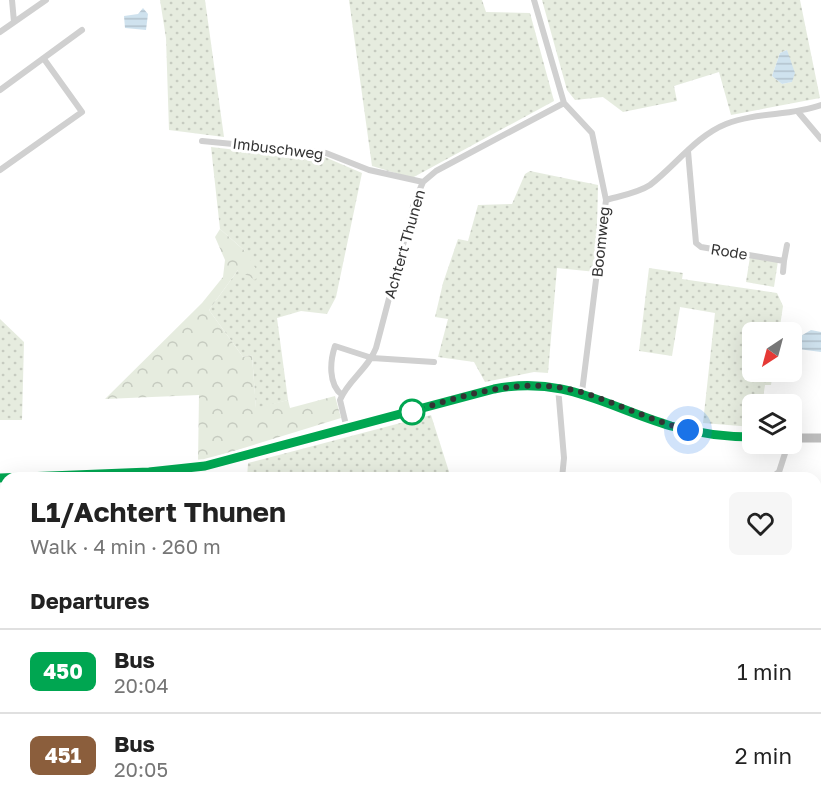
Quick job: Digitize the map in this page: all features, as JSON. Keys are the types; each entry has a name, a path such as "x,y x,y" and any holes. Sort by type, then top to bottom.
{"main road":[{"path":"134,472 205,466 497,389 531,385 582,392 671,426 705,434 742,436"},
{"path":"802,438 821,438"}],"street":[{"path":"12,0 14,22"},
{"path":"0,32 46,0"},
{"name":"Boomweg","path":"534,0 564,104 592,133 606,200 582,392"},
{"path":"0,90 82,30"},
{"path":"0,170 82,112 44,59"},
{"name":"Achtert Thunen","path":"342,394 372,357 383,328 414,203 423,182 436,171 564,104"},
{"path":"606,200 648,186 704,136 725,124 754,116 799,113 821,105"},
{"path":"799,113 821,139"},
{"name":"Imbuschweg","path":"202,141 326,153 369,170 423,182"},
{"name":"Rode","path":"688,151 696,243 701,247 784,261"},
{"path":"783,272 787,245"},
{"path":"347,429 340,406 342,394 338,391 329,364 335,346 372,357 434,362"},
{"path":"558,387 563,438 562,472"},
{"path":"779,472 785,454"}],"green space":[{"path":"160,0 205,0 224,137 169,130 166,38"},
{"path":"349,0 482,0 486,12 530,13 554,101 412,178 372,166"},
{"path":"542,0 800,0 820,98 731,115 719,72 674,86 677,101 623,112 603,97 575,100 567,90","holes":["787,50 792,82 782,84 772,76 780,53"]},
{"path":"211,147 272,154 320,155 362,173 336,297 327,314 301,311 277,318 288,400 256,409 252,355 243,357 209,310 238,270 245,251 220,229"},
{"path":"530,171 598,185 596,272 557,268 548,373 534,372 485,382 474,362 438,357 448,319 435,317 443,283 458,239 468,241 478,205 512,204 525,174"},
{"path":"220,229 245,251 259,274 255,280 238,270 209,310 243,357 252,355 256,408 288,400 290,408 335,396 341,418 198,462 199,395 105,399 202,303 223,277 225,260 215,237"},
{"path":"750,257 778,261 774,287 746,282"},
{"path":"649,268 683,273 682,279 777,293 783,306 781,322 742,322 742,382 771,382 771,385 765,385 764,394 742,394 742,426 703,423 715,313 680,307 672,356 639,351"},
{"path":"0,319 24,342 22,420 0,420"},
{"path":"431,415 449,472 247,472 248,463"}],"water":[{"path":"143,8 148,14 146,30 125,28 124,16 138,14"},
{"path":"787,50 795,73 792,82 782,84 772,76 780,53"},
{"path":"811,330 821,332 821,352 802,350 802,335"}],"bus line":[{"name":"450","path":"149,472 205,466 494,389 531,385 582,392 671,426 705,434 742,436"}],"route":[{"path":"412,412 497,389 542,385 582,392 671,426 688,430"}]}
